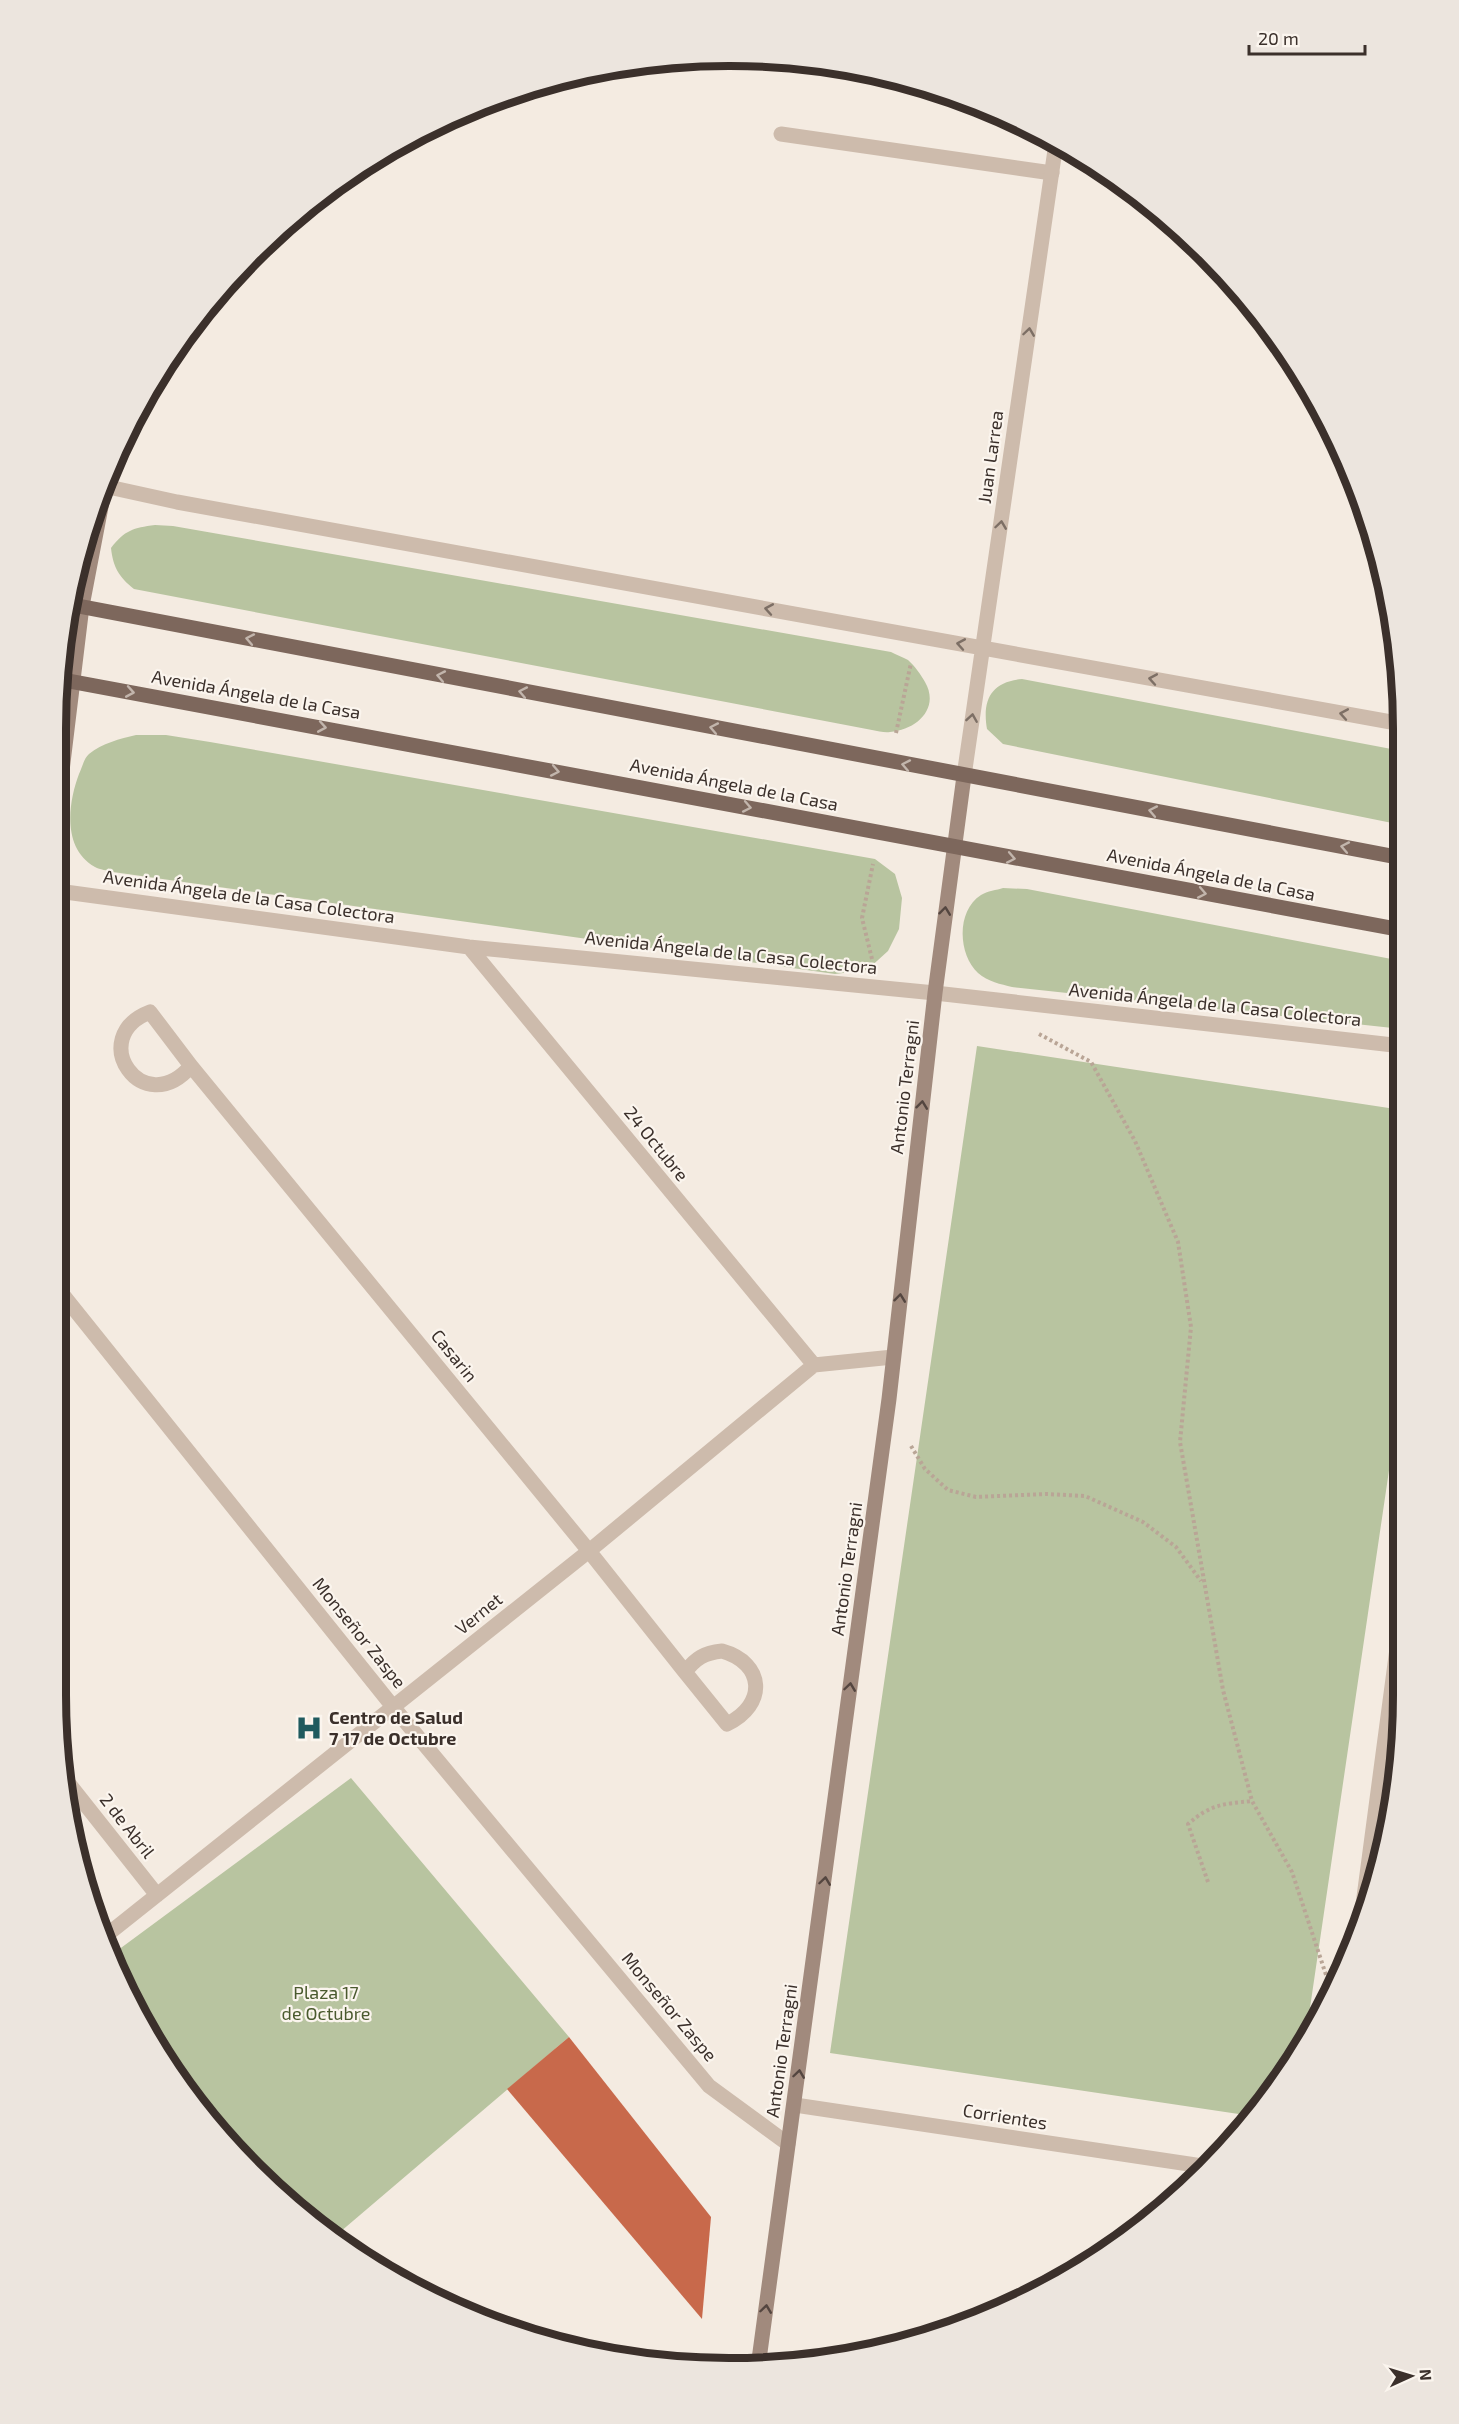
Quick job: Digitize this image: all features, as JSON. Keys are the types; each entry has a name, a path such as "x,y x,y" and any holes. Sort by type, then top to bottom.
{"main road":[{"path":"78,606 1393,856"},
{"name":"Avenida Ángela de la Casa","path":"68,680 1393,928"}],"street":[{"path":"781,134 1052,173"},
{"name":"Juan Larrea","path":"964,776 1055,152"},
{"path":"112,488 177,502 1393,722"},
{"path":"78,606 82,586"},
{"name":"Antonio Terragni","path":"760,2357 893,1357 935,993 964,776"},
{"name":"Avenida Ángela de la Casa Colectora","path":"66,892 469,947 935,993 1393,1045"},
{"name":"24 Octubre","path":"469,947 814,1365"},
{"name":"Casarin","path":"191,1066 181,1077 168,1084 153,1086 139,1081 128,1071 121,1057 121,1042 126,1029 136,1018 150,1012 191,1066 589,1551 685,1672 727,1724 741,1718 751,1707 756,1693 754,1678 747,1664 736,1655 722,1651 707,1652 694,1660 685,1672"},
{"name":"Monseñor Zaspe","path":"66,1299 394,1708 709,2086 788,2144"},
{"path":"814,1365 893,1357"},
{"name":"Vernet","path":"111,1932 589,1551 814,1365"},
{"path":"1366,1878 1393,1679"},
{"name":"2 de Abril","path":"74,1794 157,1895"},
{"name":"Corrientes","path":"795,2105 1198,2165"}],"path":[{"path":"896,733 912,661"},
{"path":"873,864 862,918 873,963"},
{"path":"1034,1031 1091,1062 1135,1141 1178,1242 1191,1327 1180,1442 1222,1690 1252,1801 1292,1872 1328,1981"},
{"path":"909,1442 925,1469 948,1490 976,1497 1046,1494 1085,1496 1143,1522 1176,1547 1204,1584"},
{"path":"1208,1882 1188,1824 1203,1811 1222,1804 1252,1801"}],"green space":[{"path":"155,525 173,526 891,652 908,660 925,682 930,700 928,709 917,722 909,727 881,732 134,589 118,571 113,561 111,548 130,531"},
{"path":"1022,679 1393,749 1393,823 1003,744 987,729 986,709 991,694 996,688"},
{"path":"136,735 166,735 210,742 875,859 895,874 902,898 899,929 888,951 867,970 835,974 101,869 84,859 73,837 71,811 75,786 89,754 105,744"},
{"path":"1003,888 1027,889 1393,959 1393,1028 1012,987 986,979 971,965 963,933 967,911 981,895"},
{"path":"977,1046 1393,1109 1393,1443 1309,2018 1304,2026 1281,2063 1242,2115 830,2053"},
{"name":"Plaza 17 de Octubre","path":"351,1778 569,2037 341,2231 260,2164 203,2098 155,2026 134,1988 118,1950"}],"building":[{"path":"569,2037 711,2217 702,2319 507,2089"}],"place":[{"name":"Centro de Salud 7 17 de Octubre","path":"309,1728"}]}
